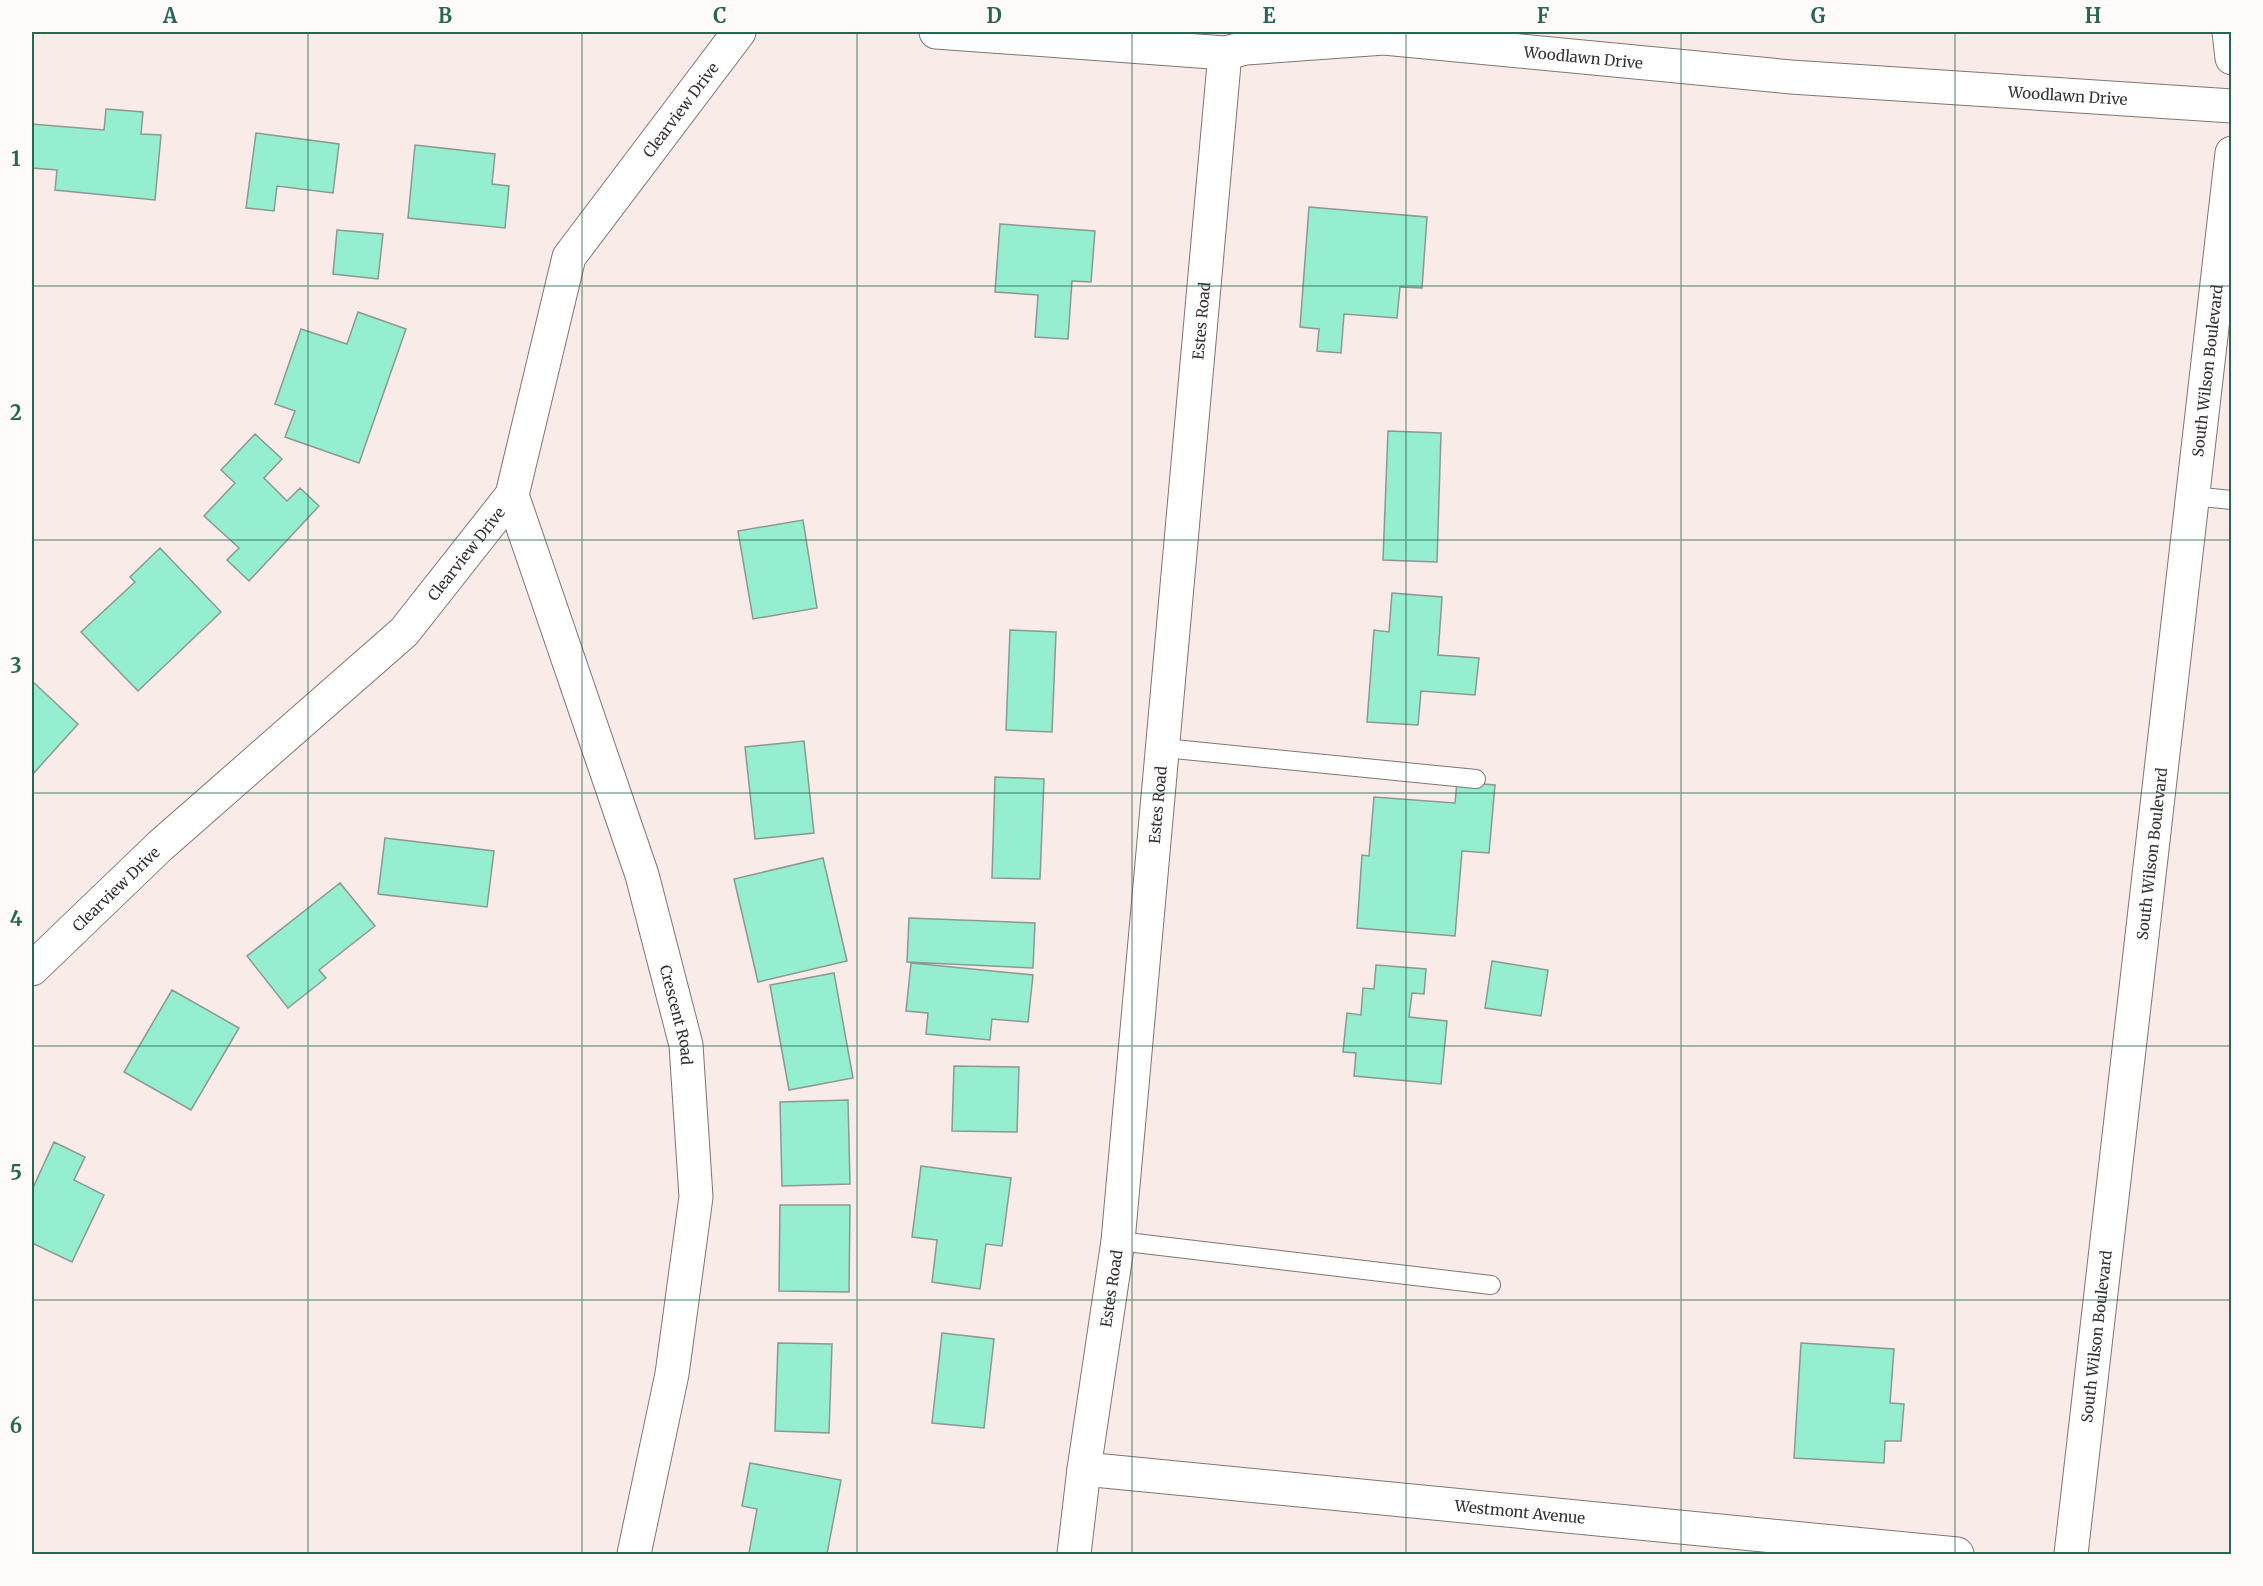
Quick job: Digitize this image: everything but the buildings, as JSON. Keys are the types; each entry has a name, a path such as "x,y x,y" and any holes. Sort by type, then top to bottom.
{"street":[{"name":"Clearview Drive","path":"32,969 159,846 404,632 512,495 569,257 739,32"},
{"name":"Woodlawn Drive","path":"936,32 1225,53 1246,48 1384,38 1791,76 2232,106"},
{"path":"2229,32 2232,57"},
{"name":"Estes Road","path":"1074,1554 1084,1469 1118,1240 1225,53"},
{"name":"South Wilson Boulevard","path":"2071,1554 2232,153"},
{"name":"Crescent Road","path":"512,495 642,875 686,1045 696,1197 672,1374 634,1554"},
{"name":"Westmont Avenue","path":"1084,1469 1957,1554"}],"lane":[{"path":"2191,496 2232,500"},
{"path":"1164,748 1476,779"},
{"path":"1118,1240 1491,1285"}]}
